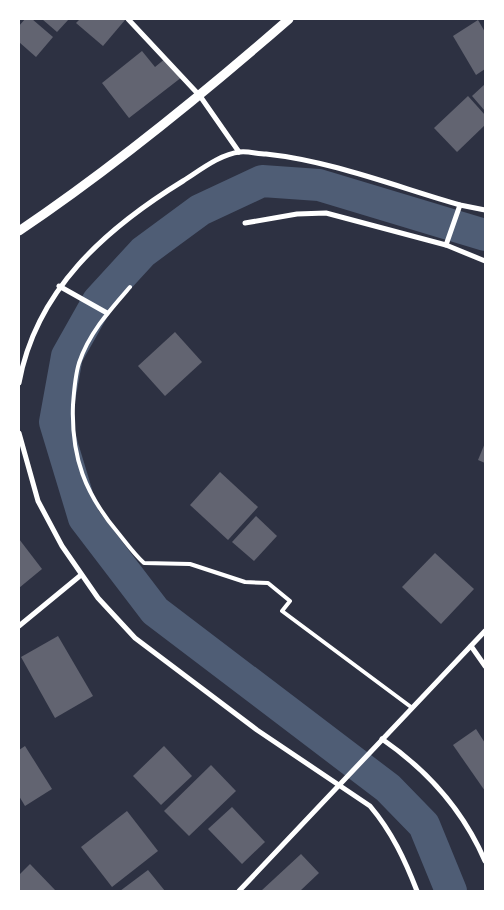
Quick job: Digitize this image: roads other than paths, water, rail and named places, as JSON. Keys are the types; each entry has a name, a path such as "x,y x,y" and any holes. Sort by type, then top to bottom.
{"street":[{"path":"128,19 200,96 239,152"},
{"path":"19,231 56,206 200,96 289,19"},
{"path":"19,383 30,342 59,286 75,267 107,235 175,186 214,162 239,152 292,157 460,205 485,210"},
{"path":"446,244 460,205"},
{"path":"244,223 297,214 326,213 446,244 485,261"},
{"path":"59,286 107,313"},
{"path":"19,433 38,501 80,574 98,598 135,638 235,714 370,806 384,822 401,850 417,891"},
{"path":"19,626 80,574"},
{"path":"238,891 340,786 382,738 485,631"},
{"path":"471,646 485,666"},
{"path":"382,738 412,759 442,792 464,822 485,861"}],"lane":[{"path":"130,287 107,313 89,339 78,364 74,391 72,419 79,466 87,489 101,514 144,563 190,564 245,582 268,583 290,600 282,611 412,706"}],"waterway":[{"path":"451,891 424,825 388,788 155,611 84,518 55,422 67,356 98,301 143,252 200,210 262,181 319,185 485,235"}]}
